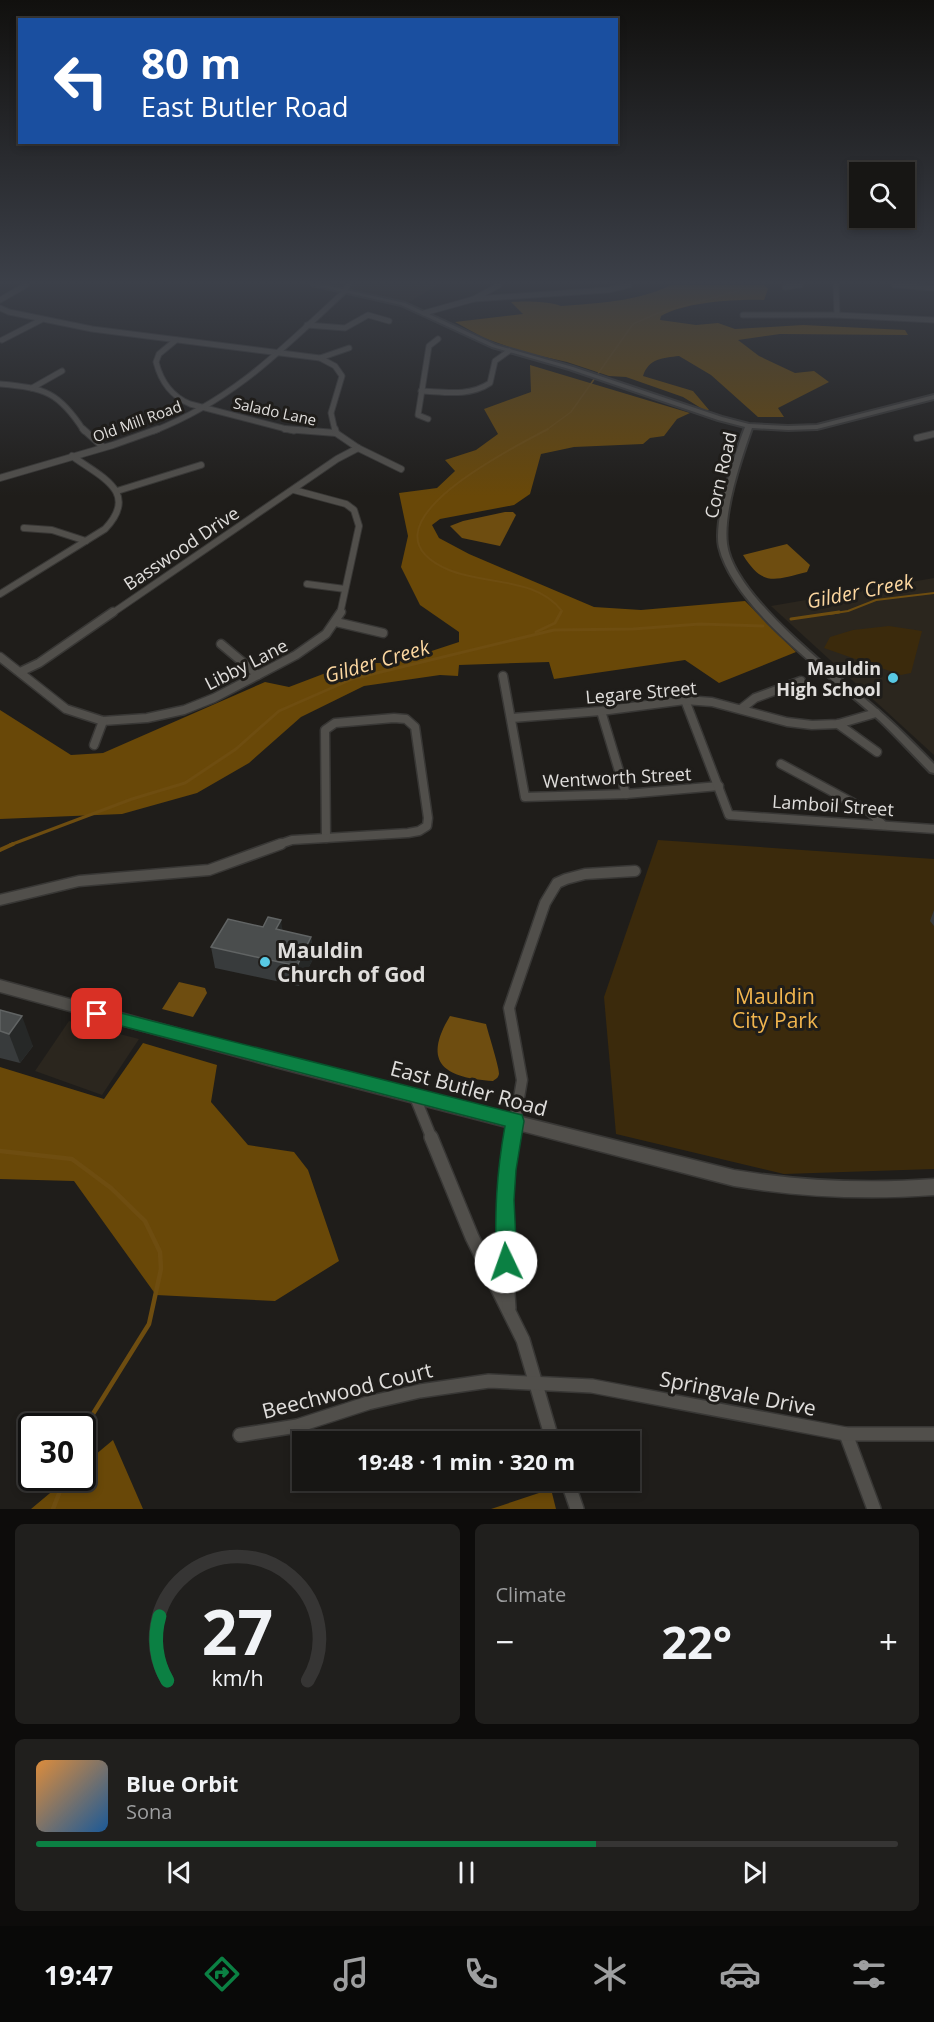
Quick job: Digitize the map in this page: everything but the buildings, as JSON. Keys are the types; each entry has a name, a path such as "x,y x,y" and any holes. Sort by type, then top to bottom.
{"main road":[{"name":"East Butler Road","path":"0,986 66,1006 415,1097 700,1170 769,1185 862,1191 934,1187"}],"street":[{"name":"Salado Lane","path":"159,355 156,362 160,374 172,395 204,407 301,432 336,433"},
{"name":"Old Mill Road","path":"0,478 164,426 233,390 274,355"},
{"path":"305,355 320,358 335,366 342,376 330,416 336,433 358,448 401,469"},
{"path":"320,358 327,355"},
{"path":"427,355 418,415 428,419"},
{"path":"421,391 468,392 482,389 490,383 495,361 503,355"},
{"path":"524,355 596,376 720,419 749,426 788,428 825,426 934,397"},
{"path":"32,388 62,371"},
{"path":"0,384 32,388 49,394 67,406 82,432 103,447"},
{"name":"Corn Road","path":"749,426 743,442 723,527 723,544 730,564 741,584 759,606 827,671 876,713 934,770"},
{"path":"917,438 934,434"},
{"name":"Basswood Drive","path":"20,672 39,663 358,448"},
{"path":"0,594 105,529 117,517 122,502 117,491 72,456"},
{"path":"117,491 201,465"},
{"name":"Libby Lane","path":"0,657 66,709 104,721 147,718 184,710 214,698 313,645 336,622 344,603 359,526 354,510 341,502 294,490"},
{"path":"24,528 47,529 86,541"},
{"path":"306,584 345,589"},
{"path":"336,622 383,633"},
{"path":"221,644 258,675"},
{"path":"503,676 512,718"},
{"path":"741,709 755,698 801,681"},
{"path":"685,700 719,786"},
{"name":"Legare Street","path":"512,718 601,711 685,700 712,702 787,722 812,725 838,724 876,713"},
{"path":"601,711 626,794"},
{"path":"0,900 79,881 209,870 292,840 326,838 408,833 426,826 428,818 415,727 411,721 393,718 348,721 332,724 325,730 326,838"},
{"name":"Wentworth Street","path":"512,718 525,797 626,794 719,786"},
{"path":"94,745 104,721"},
{"path":"838,724 877,752"},
{"path":"781,764 870,812 883,825"},
{"name":"Lamboil Street","path":"719,786 729,814 934,829"},
{"path":"509,1308 504,1200 506,1170 522,1081 520,1060 510,1026 509,1008 551,889 569,878 584,874 635,871"},
{"path":"415,1097 472,1237 523,1340 550,1431"},
{"name":"Beechwood Court","path":"240,1435 297,1426 368,1403 420,1391 489,1381 536,1383"},
{"name":"Springvale Drive","path":"536,1383 592,1386 846,1434 934,1434"},
{"path":"846,1434 874,1509"},
{"path":"571,1491 577,1509"}],"shaded area":[{"path":"538,355 758,355 795,373 814,371 829,382 778,408 784,417 758,417 711,375 679,356 662,358 653,362 643,376 693,391 709,410 704,410 683,397 626,377 609,376"},
{"path":"530,365 690,413 677,419 664,436 650,438 643,444 574,447 541,454 530,494 514,505 440,519 432,525 439,538 469,554 594,607 641,610 745,601 796,652 719,683 685,660 554,679 549,662 459,665 458,676 440,675 364,686 301,717 249,763 197,793 122,814 0,819 0,710 71,755 103,753 265,682 289,687 352,663 395,663 459,642 459,632 420,605 401,567 408,536 399,493 437,488 455,471 445,460 476,450 498,434 484,409 531,392"},
{"path":"513,512 516,515 500,546 462,538 450,526 463,521"},
{"path":"787,544 810,565 807,572 778,579 763,577 743,555"},
{"name":"Mauldin High School","path":"934,578 934,755 771,606"},
{"path":"179,982 205,988 207,993 193,1017 162,1009"},
{"path":"450,1016 486,1024 499,1071 493,1081 462,1076 451,1072 443,1065 438,1057 438,1046"},
{"path":"69,1021 139,1039 102,1095 35,1071"},
{"path":"143,1043 217,1065 211,1102 248,1145 294,1152 308,1170 339,1261 275,1301 156,1295 74,1181 0,1179 0,1067 104,1099"},
{"path":"113,1440 143,1509 31,1509 52,1491 96,1491 96,1454"},
{"path":"545,1491 552,1491 556,1509 491,1509"}],"green space":[{"path":"889,626 922,631 911,673 901,675 824,648 830,637 853,630"},
{"name":"Mauldin City Park","path":"658,840 934,859 934,1169 784,1174 616,1134 604,997"}],"waterway":[{"path":"547,430 571,412 611,355"},
{"path":"547,430 503,453 448,491 427,512 418,533 423,553 449,570 463,575 510,583 539,592 562,611 560,614"},
{"name":"Gilder Creek","path":"829,614 848,611 876,600 934,593"},
{"path":"536,632 555,623 561,612"},
{"name":"Gilder Creek","path":"791,619 839,612"},
{"name":"Gilder Creek","path":"10,845 132,799 185,783 236,749 279,711 352,679 554,630 633,629 700,624 763,626"},
{"name":"Gilder Creek","path":"0,850 13,844"},
{"name":"Gilder Creek","path":"0,1151 72,1159 111,1188 145,1221 160,1252 161,1269 149,1324 93,1413"},
{"name":"Gilder Creek","path":"53,1509 60,1491"}],"place":[{"name":"Mauldin High School","path":"893,678"},
{"name":"Mauldin Church of God","path":"265,962"}],"route":[{"path":"97,1014 515,1121 506,1170 504,1200 506,1262"}]}
